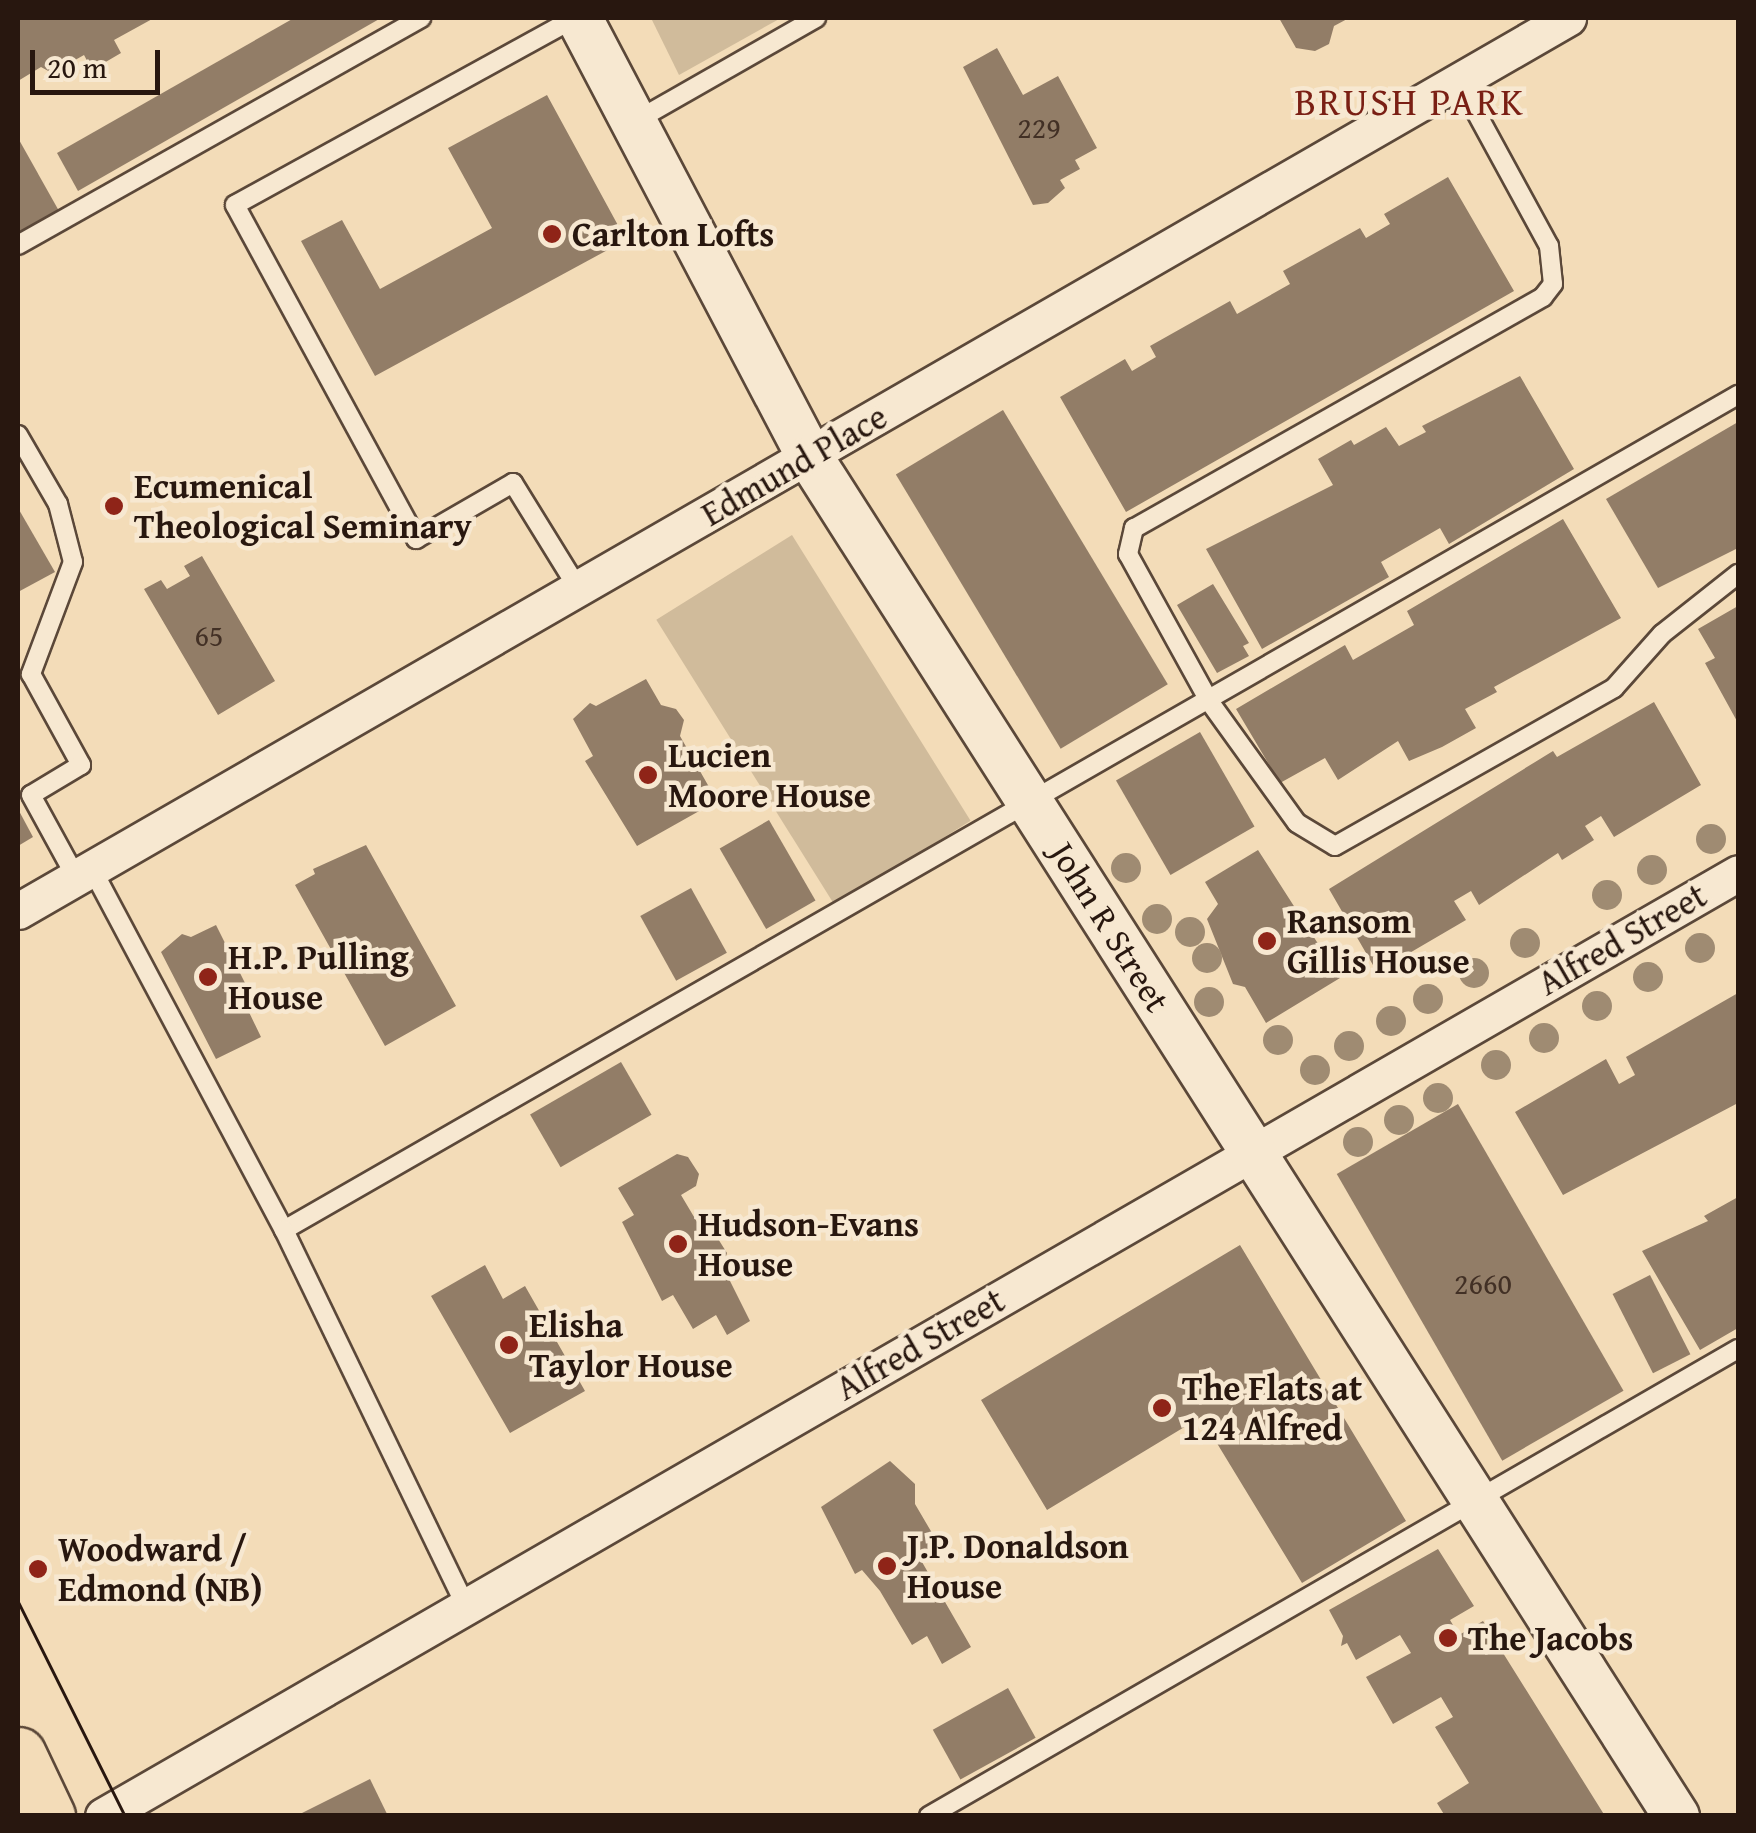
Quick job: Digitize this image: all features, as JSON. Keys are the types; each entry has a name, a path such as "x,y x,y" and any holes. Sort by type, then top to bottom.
{"main road":[{"path":"18,1755 48,1816"}],"street":[{"name":"John R Street","path":"577,18 809,456 1676,1816"},
{"name":"Edmund Place","path":"18,912 1568,18"},
{"name":"Alfred Street","path":"103,1816 1738,873"}],"lane":[{"path":"18,245 421,18"},
{"path":"577,18 234,205 416,539 513,482 579,590"},
{"path":"632,124 816,18"},
{"path":"1458,81 1548,246 1553,284 1543,297 1134,528 1128,554 1208,700 1298,822 1335,846 1614,688 1662,634 1738,574"},
{"path":"284,1230 1738,396"},
{"path":"18,435 58,504 73,562 31,674 82,765 31,795 84,874 284,1230 466,1606"},
{"path":"930,1816 1474,1498 1738,1349"}],"shaded area":[{"path":"651,18 781,18 679,75"},
{"path":"792,535 971,821 835,906 656,620"}],"building":[{"path":"18,18 154,18 114,40 121,53 92,70 84,55 52,73 41,67 18,81"},
{"path":"294,18 381,18 78,191 57,153"},
{"path":"1279,18 1349,18 1334,26 1329,44 1315,51 1296,48"},
{"path":"997,48 1023,95 1058,76 1097,148 1075,160 1080,169 1060,180 1065,188 1048,203 1033,205 963,67"},
{"name":"Carlton Lofts","path":"547,95 626,240 375,376 301,241 342,220 380,289 492,228 448,148"},
{"path":"18,138 59,211 18,235"},
{"path":"1448,177 1514,291 1126,512 1060,397 1125,359 1132,371 1156,357 1150,346 1230,301 1237,314 1290,284 1283,271 1360,228 1366,238 1390,224 1384,214"},
{"path":"1520,376 1574,469 1449,544 1440,528 1381,562 1389,577 1262,649 1206,549 1333,485 1318,459 1351,440 1354,445 1386,427 1399,446 1426,432 1422,426"},
{"path":"1003,410 1168,684 1061,749 896,474"},
{"path":"1738,422 1738,548 1658,588 1606,499"},
{"path":"18,508 55,572 18,592"},
{"path":"1563,519 1621,618 1494,687 1497,692 1465,709 1476,728 1442,747 1409,761 1398,741 1338,780 1325,758 1280,783 1236,709 1345,645 1353,660 1414,625 1407,611"},
{"path":"202,556 275,681 218,715 144,589 161,580 167,589 190,576 184,566"},
{"path":"1213,584 1249,643 1243,646 1249,656 1217,673 1177,605"},
{"path":"1738,606 1738,723 1705,663 1715,658 1698,629"},
{"name":"Lucien Moore House","path":"646,679 661,705 676,709 684,720 680,736 717,801 637,846 585,761 593,756 573,719 590,703 596,706"},
{"path":"1654,702 1701,785 1614,837 1601,816 1585,826 1594,840 1562,860 1558,853 1479,905 1471,891 1454,901 1466,920 1377,972 1329,889 1553,751 1557,757"},
{"path":"1200,732 1254,826 1170,875 1116,780"},
{"path":"18,809 33,837 18,846"},
{"path":"769,820 816,901 766,929 720,848"},
{"path":"366,845 456,1006 385,1046 295,885 315,874 313,869"},
{"name":"Ransom Gillis House","path":"1258,850 1340,978 1266,1023 1245,987 1233,984 1207,919 1218,904 1205,882"},
{"path":"691,888 727,953 676,981 640,916"},
{"name":"H.P. Pulling House","path":"216,925 254,1001 246,1006 261,1037 216,1059 161,952 182,934 191,937"},
{"path":"1738,993 1738,1103 1563,1195 1515,1112 1606,1059 1619,1084 1635,1075 1626,1057"},
{"path":"621,1062 652,1115 561,1167 530,1114"},
{"path":"1458,1104 1624,1391 1502,1461 1337,1174"},
{"name":"Hudson-Evans House","path":"677,1154 688,1157 699,1174 696,1186 681,1195 703,1232 715,1234 727,1253 723,1267 750,1321 727,1335 716,1315 693,1329 673,1295 662,1301 622,1222 634,1215 618,1188"},
{"path":"1738,1197 1738,1328 1700,1350 1642,1251 1708,1221 1704,1216"},
{"name":"The Flats at 124 Alfred","path":"1240,1245 1406,1521 1302,1583 1201,1417 1047,1510 981,1400"},
{"name":"Elisha Taylor House","path":"485,1265 503,1299 525,1286 585,1391 510,1433 431,1296"},
{"path":"1650,1275 1690,1354 1653,1373 1613,1294"},
{"name":"J.P. Donaldson House","path":"890,1461 915,1484 915,1504 942,1550 922,1562 971,1647 942,1664 927,1636 912,1645 880,1591 862,1570 855,1574 821,1507"},
{"path":"1438,1549 1474,1606 1450,1620 1459,1635 1483,1621 1605,1816 1445,1816 1437,1803 1469,1783 1435,1727 1453,1717 1441,1697 1393,1724 1366,1677 1411,1653 1400,1635 1356,1660 1347,1643 1341,1646 1343,1636 1329,1610"},
{"path":"1008,1688 1036,1738 960,1780 933,1730"},
{"path":"370,1779 388,1816 296,1816"}],"tram line":[{"path":"18,1601 125,1816"}],"place":[{"name":"Carlton Lofts","path":"552,234"},
{"name":"Ecumenical Theological Seminary","path":"114,506"},
{"name":"Lucien Moore House","path":"648,775"},
{"name":"Ransom Gillis House","path":"1267,941"},
{"name":"H.P. Pulling House","path":"208,977"},
{"name":"Hudson-Evans House","path":"678,1244"},
{"name":"Elisha Taylor House","path":"509,1345"},
{"name":"The Flats at 124 Alfred","path":"1162,1408"},
{"name":"J.P. Donaldson House","path":"887,1566"},
{"name":"Woodward / Edmond (NB)","path":"38,1569"},
{"name":"The Jacobs","path":"1448,1638"}],"district":[{"name":"BRUSH PARK","path":"1410,102"}]}
